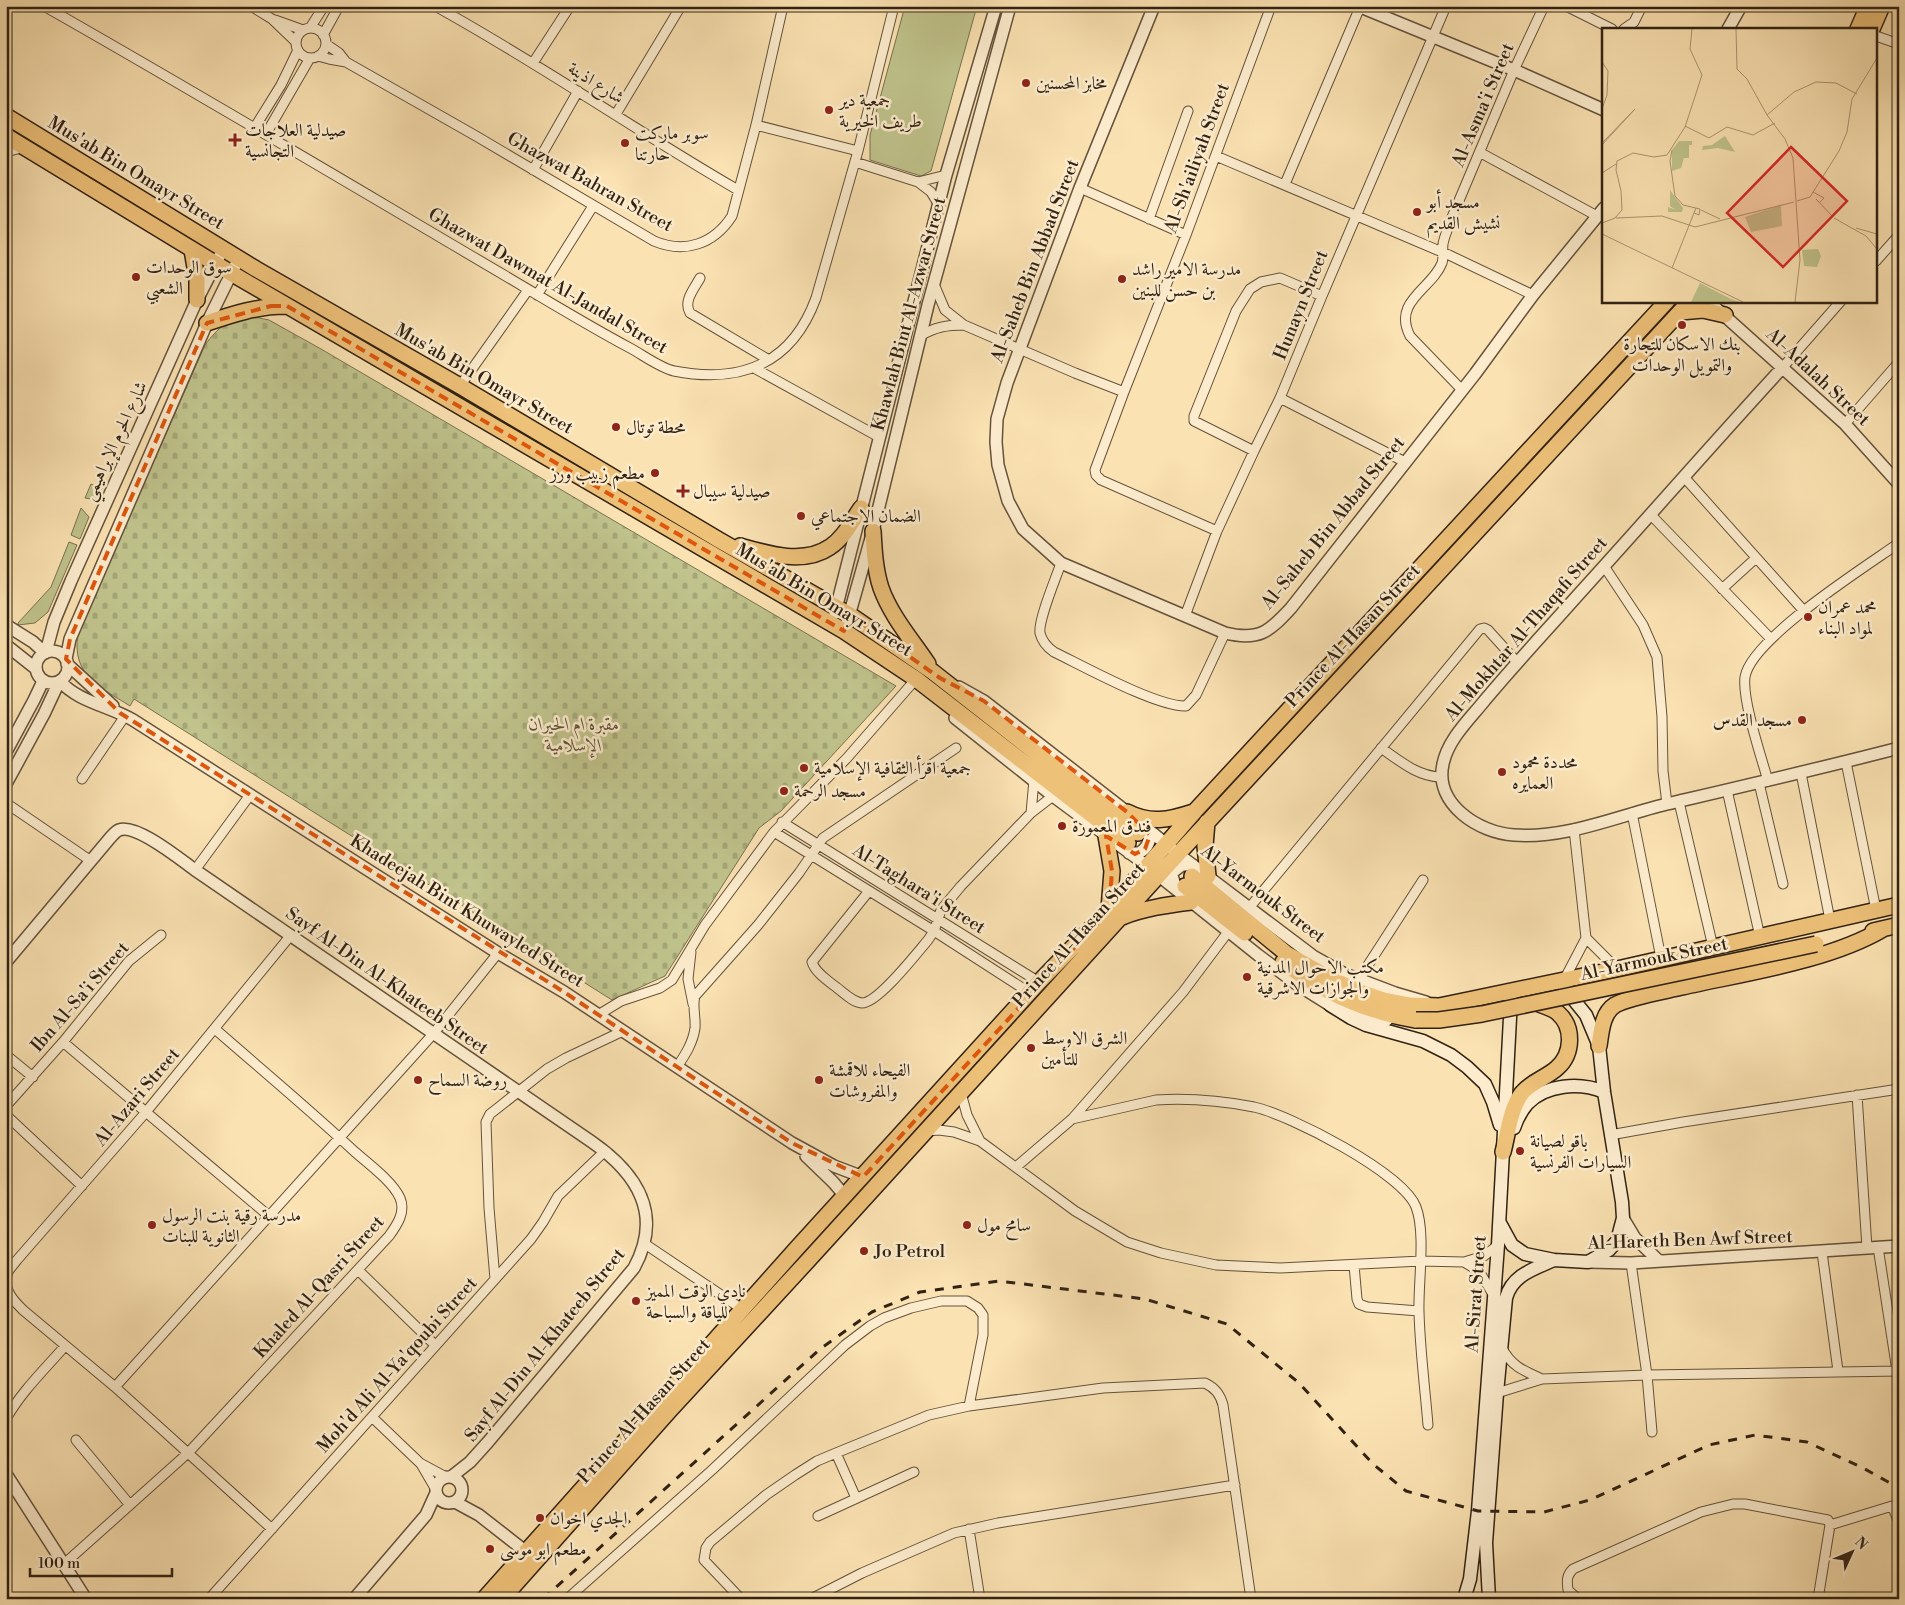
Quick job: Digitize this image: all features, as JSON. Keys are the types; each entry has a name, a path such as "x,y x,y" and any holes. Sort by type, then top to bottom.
{"highway":[{"path":"1858,28 1868,6"},
{"path":"1872,28 1882,6"},
{"name":"Mus'ab Bin Omayr Street","path":"6,116 239,259 460,386 719,540 850,615 936,675 1136,840"},
{"name":"Mus'ab Bin Omayr Street","path":"6,136 192,250 844,631 920,682 1136,840"},
{"path":"192,250 198,279 197,300"},
{"name":"Prince Al-Hasan Street","path":"502,1599 670,1410 961,1093 1114,914 1146,865 1666,302"},
{"path":"207,323 251,309 287,306"},
{"path":"1685,306 1703,310 1722,308"},
{"name":"Prince Al-Hasan Street","path":"484,1599 742,1309 1035,988 1159,875 1685,306"},
{"path":"719,540 771,555 803,556 818,553 830,547 842,536 861,508"},
{"path":"873,531 876,564 881,588 894,614 936,675"},
{"path":"1127,812 1140,819 1157,820 1195,811"},
{"path":"1207,822 1205,846 1208,876"},
{"path":"1106,836 1112,871 1114,914 1192,902"},
{"name":"Al-Yarmouk Street","path":"1187,879 1287,954 1357,991 1384,1000 1410,1005 1439,1006 1617,969 1899,905"},
{"name":"Al-Yarmouk Street","path":"1187,879 1286,964 1311,982 1363,1011 1416,1020 1439,1020 1482,1014 1899,925"},
{"path":"1599,1046 1604,1020 1607,1013 1615,1005 1653,994 1796,961 1849,946 1883,929"},
{"path":"1502,1158 1514,1108 1521,1094 1536,1080 1557,1068 1565,1058 1570,1043 1568,1026 1557,1012 1537,1003"}],"main road":[{"path":"1561,981 1586,1015 1599,1046 1610,1134 1624,1218 1614,1245 1588,1262"},
{"name":"Al-Sirat Street","path":"1464,1599 1470,1580 1478,1511 1498,1244 1511,991"},
{"path":"1330,1005 1366,1025 1418,1039 1434,1045 1451,1055 1485,1084 1493,1102 1503,1136"},
{"path":"1502,1158 1520,1114 1528,1102 1537,1096 1558,1088 1577,1085 1592,1087 1604,1092"},
{"name":"Al-Hareth Ben Awf Street","path":"1499,1222 1507,1239 1525,1254 1554,1260 1588,1262"},
{"name":"Al-Sirat Street","path":"1490,1599 1486,1543 1496,1393 1508,1290 1519,1278 1528,1272 1554,1260"}],"street":[{"name":"Ghazwat Dawmat Al-Jandal Street","path":"44,6 255,127 528,290 671,370 702,375 754,368 769,360 792,342 810,316 858,151 894,6"},
{"path":"251,6 272,19 306,29 315,29 324,39"},
{"path":"255,127 281,85 297,46 300,33 306,29 324,6"},
{"path":"266,134 314,57 325,48 324,39 339,6"},
{"name":"شارع اذينة","path":"435,6 446,9 616,114 676,154 738,190"},
{"path":"533,63 570,6"},
{"path":"616,114 681,6"},
{"name":"Ghazwat Bahran Street","path":"324,39 346,62 654,241 682,248 704,242 715,236 725,226 736,205 738,190 756,125 783,6"},
{"name":"Al-Saheb Bin Abbad Street","path":"1154,6 1080,188 1019,348 997,419 998,465 1008,501 1023,529 1061,564 1225,633 1242,637 1256,635 1279,621 1462,390 1533,295 1601,212"},
{"name":"Al-Sh'ailiyah Street","path":"1217,531 1101,480 1096,475 1096,464 1186,235 1271,6"},
{"name":"Hunayn Street","path":"1185,616 1217,531 1304,344 1356,215 1446,6"},
{"name":"Al-Asma'i Street","path":"1462,390 1410,336 1406,328 1406,316 1410,304 1442,264 1443,243 1450,222 1481,153 1514,70 1544,6"},
{"path":"1566,6 1610,28"},
{"path":"1625,28 1634,22 1642,6"},
{"path":"1729,28 1741,6"},
{"path":"1285,184 1359,7 1514,70 1602,109"},
{"path":"995,9 1008,12"},
{"name":"Khawlah Bint Al-Azwar Street","path":"830,623 836,608 946,175 995,9"},
{"name":"Khawlah Bint Al-Azwar Street","path":"844,631 873,531 920,336 1008,12"},
{"path":"272,19 306,57 314,57"},
{"path":"1878,37 1899,44"},
{"name":"Ghazwat Bahran Street","path":"314,57 346,62"},
{"path":"533,170 578,91"},
{"path":"1149,219 1188,111"},
{"path":"756,125 858,151"},
{"path":"6,152 26,147"},
{"path":"1481,153 1601,212"},
{"path":"1216,156 1443,252 1533,295"},
{"path":"855,162 918,182 931,192 939,205"},
{"path":"918,182 946,175"},
{"path":"1080,188 1186,235"},
{"path":"537,295 593,206"},
{"path":"1878,259 1895,246 1899,235"},
{"name":"شارع الحرم الإبراهيمي","path":"46,652 54,622 71,581 197,300 223,248"},
{"name":"شارع الحرم الإبراهيمي","path":"66,662 70,639 207,323 239,259"},
{"path":"700,278 687,304 690,313 769,360"},
{"path":"1254,451 1194,420 1236,312 1250,289 1270,279 1280,278 1322,296"},
{"path":"934,284 945,310 964,325 1124,392"},
{"path":"460,386 528,290"},
{"name":"Al-Adalah Street","path":"1710,302 1722,308 1845,424 1899,484"},
{"path":"1783,367 1840,302"},
{"path":"920,336 941,326 964,325"},
{"path":"1845,424 1899,362"},
{"name":"Al-Mokhtar Al-Thaqafi Street","path":"1440,777 1448,748 1459,731 1517,662 1783,367"},
{"path":"754,368 879,437"},
{"path":"1280,398 1405,462"},
{"path":"1684,477 1804,611"},
{"path":"1651,515 1771,639"},
{"path":"1783,884 1744,686 1749,663 1771,639 1804,611 1899,543"},
{"path":"1722,589 1756,558"},
{"path":"1061,564 1043,616 1040,631 1043,641 1054,652 1145,695 1177,706 1186,706 1196,695 1225,633"},
{"path":"1604,566 1643,625 1657,657 1662,717 1663,771 1667,804"},
{"path":"6,626 46,652"},
{"path":"1249,908 1480,629 1488,630 1517,662"},
{"path":"6,644 36,668"},
{"path":"6,784 44,714 59,681 66,674 66,662 60,654 54,651 46,652 38,659 36,673 42,681 48,683 59,681"},
{"name":"Khadeejah Bint Khuwayled Street","path":"66,662 123,714"},
{"name":"Mus'ab Bin Omayr Street","path":"936,675 984,701 1127,812 1146,865 1159,875"},
{"path":"6,752 42,681"},
{"name":"Khadeejah Bint Khuwayled Street","path":"59,681 74,692 123,714 598,1015 792,1143 834,1166 863,1177"},
{"path":"598,1015 621,1001 660,988 668,983 675,975 710,917 782,822 920,682"},
{"name":"Mus'ab Bin Omayr Street","path":"920,682 946,710 1106,836 1165,844 1178,854"},
{"path":"82,779 123,714"},
{"path":"694,1006 697,993 758,925 811,856 817,845 830,831 956,748"},
{"path":"1381,748 1422,774 1440,777 1447,794 1463,815 1478,826 1515,835 1554,833 1574,829 1667,804 1899,748"},
{"path":"1846,762 1876,910"},
{"path":"1801,773 1830,920"},
{"path":"1031,813 1034,780"},
{"path":"1727,790 1760,937"},
{"path":"195,870 250,795"},
{"path":"869,891 812,962 819,973 852,999 861,1003 869,1001 880,994 922,948 934,931 942,910 961,886 1031,813 1053,796"},
{"path":"1679,802 1714,947"},
{"path":"6,803 91,861"},
{"path":"1632,813 1661,958"},
{"name":"Al-Taghara'i Street","path":"782,822 938,919 1035,988"},
{"name":"Sayf Al-Din Al-Khateeb Street","path":"6,962 119,830 129,829 141,833 605,1151 624,1170 643,1198 646,1213 645,1244 634,1268 470,1462 448,1477"},
{"path":"1561,981 1586,938 1574,829"},
{"name":"Al-Taghara'i Street","path":"774,832 934,931 1035,988"},
{"name":"Al-Yarmouk Street","path":"1178,854 1187,879 1192,902 1298,985 1330,1005 1363,1011"},
{"name":"Al-Yarmouk Street","path":"1159,875 1187,879 1208,876 1313,956 1359,979 1439,1006"},
{"path":"1359,979 1423,880"},
{"path":"1016,1166 1072,1119 1183,992 1228,932"},
{"name":"Ibn Al-Sa'i Street","path":"6,1106 63,1042 129,960 161,935"},
{"name":"Al-Azari Street","path":"6,1277 17,1260 146,1112 290,935"},
{"path":"1586,938 1617,969"},
{"path":"677,1068 693,1038 695,1021 688,979 691,948"},
{"path":"115,1388 434,1033 498,953"},
{"name":"Khaled Al-Qasri Street","path":"64,1564 188,1453 390,1236 400,1220 401,1199 388,1182 215,1029"},
{"path":"495,1279 489,1208 486,1122 490,1114 555,1064 623,1032"},
{"path":"63,1042 269,1216"},
{"path":"6,1055 32,1077"},
{"path":"1610,1134 1899,1089"},
{"path":"961,1093 967,1115 980,1141"},
{"path":"1496,1393 1542,1379 1647,1375 1898,1371 1872,1248 1857,1095"},
{"path":"1072,1119 1156,1100 1169,1099 1235,1104 1256,1108 1280,1116 1345,1148 1397,1183 1413,1199 1420,1222 1419,1311 1428,1425"},
{"path":"6,1115 82,1186"},
{"path":"926,1131 954,1132 980,1141 1075,1211 1100,1228 1127,1242 1161,1253 1216,1265 1280,1268 1421,1261 1464,1262 1484,1256 1498,1244"},
{"name":"Khadeejah Bint Khuwayled Street","path":"792,1143 825,1173 845,1196"},
{"name":"Moh'd Ali Al-Ya'qoubi Street","path":"209,1599 534,1234 558,1196 605,1151"},
{"path":"1624,1218 1635,1238 1659,1261"},
{"path":"645,1244 742,1309"},
{"name":"Al-Hareth Ben Awf Street","path":"1588,1262 1631,1263 1899,1246"},
{"path":"1822,1252 1838,1371"},
{"path":"1464,1262 1479,1271 1494,1296"},
{"path":"1631,1263 1647,1375 1652,1432"},
{"path":"1354,1265 1359,1304 1367,1308 1419,1311"},
{"path":"358,1270 435,1345"},
{"path":"6,1282 7,1288 14,1300 272,1529"},
{"path":"567,1599 712,1470 845,1345 884,1318 911,1308 941,1301 967,1301 978,1308 983,1315 983,1335 969,1406"},
{"path":"6,1419 27,1389 65,1346"},
{"path":"1501,1346 1512,1364 1520,1370 1542,1379"},
{"path":"741,1599 704,1560 706,1548 722,1531 766,1495 810,1466 836,1453 929,1415 969,1406 1104,1388 1205,1383 1216,1390 1221,1397 1251,1599"},
{"path":"372,1417 420,1464 436,1490 439,1500 479,1515 525,1551"},
{"path":"76,1440 130,1505"},
{"path":"836,1453 856,1498"},
{"name":"Sayf Al-Din Al-Khateeb Street","path":"462,1489 470,1462"},
{"path":"420,1464 458,1481 479,1515"},
{"path":"818,1516 914,1472"},
{"path":"6,1474 86,1599"},
{"path":"354,1599 426,1515 439,1481 448,1477"},
{"path":"811,1599 862,1573 942,1537 969,1529 1235,1485"},
{"path":"426,1515 460,1497 462,1489"},
{"path":"1578,1599 1568,1590 1566,1580 1568,1574 1573,1569 1679,1520 1709,1509 1733,1504 1758,1506 1828,1520 1830,1525 1818,1599"},
{"path":"1830,1525 1892,1506 1899,1522"},
{"path":"969,1529 980,1599"}],"highlighted area":[{"path":"271,306 287,306 844,631 850,615 940,678 984,701 1127,812 1150,835 1145,849 1135,854 1106,836 1112,871 1109,910 863,1177 792,1143 564,992 120,713 66,659 70,639 207,323"}],"green space":[{"path":"905,6 977,6 931,171 921,176 870,160 870,135"},
{"name":"مقبرة ام الحيران الإسلامية","path":"250,316 269,320 321,349 896,686 781,811 759,828 665,976 612,1000 134,699 130,706 99,686 83,670 77,648 78,634 205,345 224,325"},
{"path":"91,484 102,488 97,500 85,498"},
{"path":"81,508 89,517 80,539 71,535"},
{"path":"69,542 77,545 48,612 35,623 18,625 51,587"}],"railway":[{"path":"543,1599 820,1349 872,1312 920,1292 999,1281 1145,1299 1227,1324 1299,1383 1373,1464 1406,1491 1478,1511 1544,1512 1590,1500 1709,1445 1755,1435 1807,1442 1863,1468 1899,1488"}],"place":[{"name":"مخابز المحسنين","path":"1026,83"},
{"name":"جمعية دير طريف الخيرية","path":"829,110"},
{"name":"صيدلية العلاجات التجانسية","path":"235,140"},
{"name":"سوبر ماركت حارتنا","path":"625,143"},
{"name":"مسجد أبو نشيش القديم","path":"1417,212"},
{"name":"سوق الوحدات الشعبي","path":"136,277"},
{"name":"مدرسة الامير راشد بن حسن للبنين","path":"1122,279"},
{"name":"بنك الاسكان للتجارة والتمويل الوحدات","path":"1682,325"},
{"name":"محطة توتال","path":"616,427"},
{"name":"مطعم زبيب ورز","path":"655,473"},
{"name":"صيدلية سيبال","path":"683,491"},
{"name":"الضمان الاجتماعي","path":"801,516"},
{"name":"محمد عمران لمواد البناء","path":"1808,617"},
{"name":"مسجد القدس","path":"1802,720"},
{"name":"جمعية اقرأ الثقافية الإسلامية","path":"804,768"},
{"name":"محددة محمود العمايره","path":"1502,772"},
{"name":"مسجد الرحمة","path":"784,791"},
{"name":"فندق المعمورة","path":"1062,826"},
{"name":"مكتب الاحوال المدنية والجوازات الاشرقية","path":"1247,977"},
{"name":"الشرق الاوسط للتأمين","path":"1031,1048"},
{"name":"روضة السماح","path":"418,1080"},
{"name":"الفيحاء للاقمشة والمفروشات","path":"819,1080"},
{"name":"باقو لصيانة السيارات الفرنسية","path":"1520,1151"},
{"name":"مدرسة رقية بنت الرسول الثانوية للبنات","path":"152,1225"},
{"name":"سامح مول","path":"967,1225"},
{"name":"Jo Petrol","path":"864,1251"},
{"name":"نادي الوقت المميز للياقة والسباحة","path":"636,1301"},
{"name":"الجدي اخوان","path":"540,1518"},
{"name":"مطعم ابو موسى","path":"490,1549"}]}
